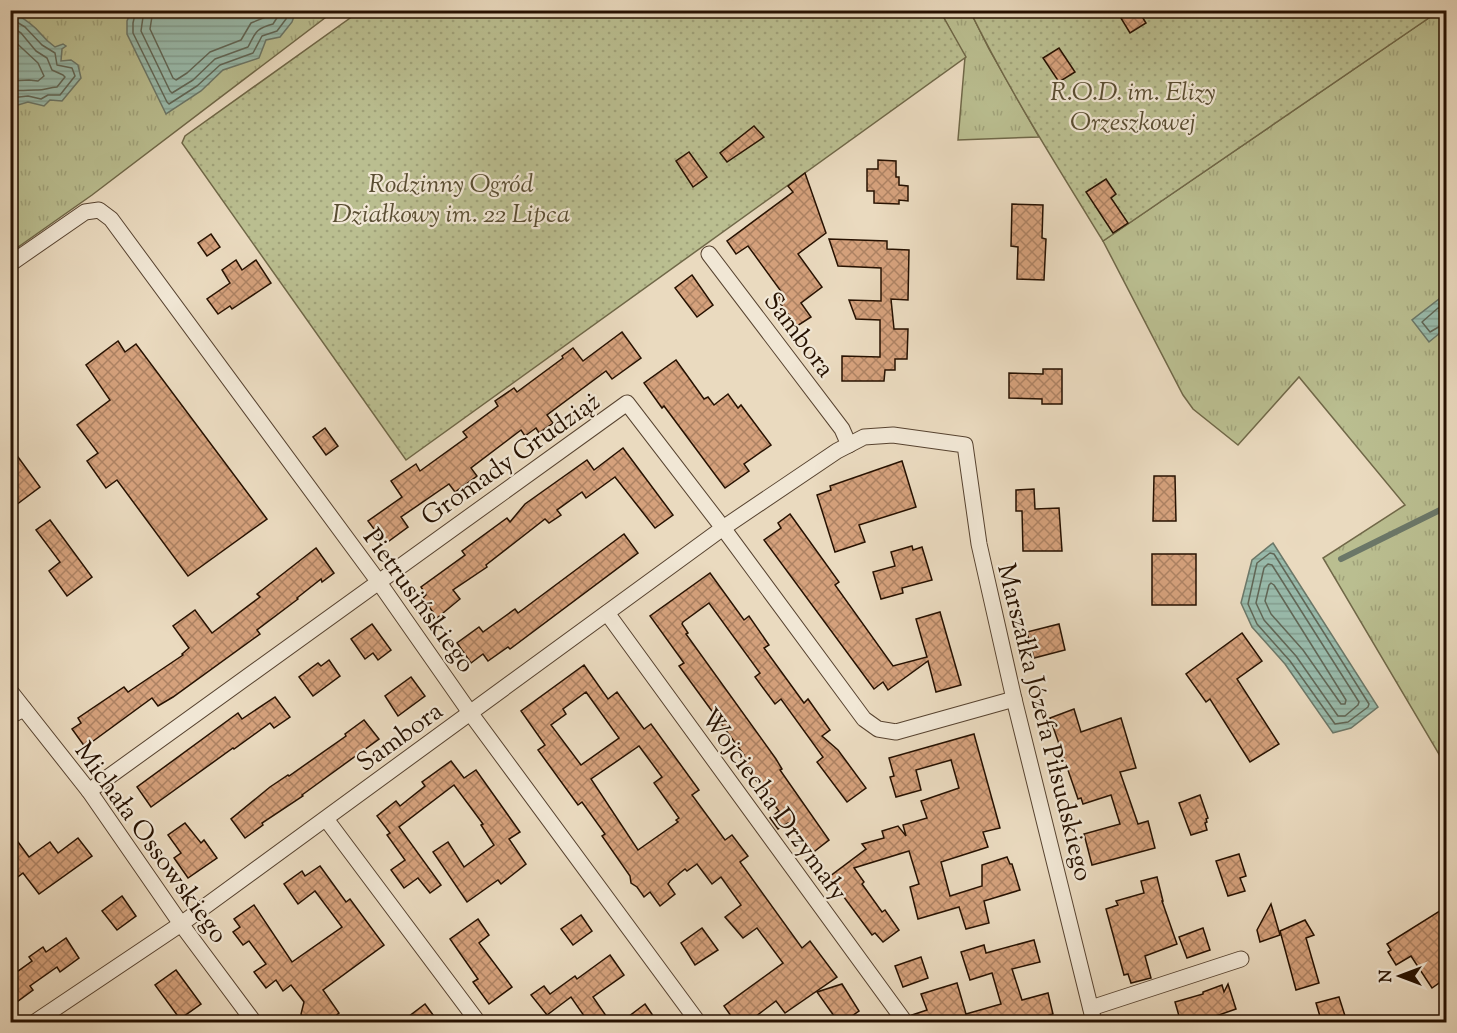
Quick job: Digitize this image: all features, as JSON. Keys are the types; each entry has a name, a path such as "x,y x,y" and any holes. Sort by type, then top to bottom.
{"street":[{"name":"Pietrusińskiego","path":"10,264 85,212 99,210 111,219 378,581 471,714 698,1023"},
{"name":"Sambora","path":"709,254 842,429 849,445"},
{"name":"Gromady Grudziąż","path":"89,791 627,404 723,528 864,719 878,729 896,732 1014,699"},
{"name":"Sambora","path":"35,1023 181,924 723,528 837,451 864,437 893,435 965,445"},
{"name":"Marszałka Józefa Piłsudskiego","path":"965,445 979,544 1014,699 1093,1015 1241,959"},
{"name":"Wojciecha Drzymały","path":"607,613 905,1023"},
{"name":"Michała Ossowskiego","path":"10,691 17,712 89,791 181,924 254,1023"},
{"path":"326,819 478,1023"}],"green space":[{"path":"11,11 334,11 92,195 11,252"},
{"name":"Rodzinny Ogród Działkowy im. 22 Lipca","path":"360,11 940,11 966,57 406,460 182,143 185,136"},
{"path":"940,11 970,11 1039,137 958,140 965,57"},
{"name":"R.O.D. im. Elizy Orzeszkowej","path":"970,11 1439,11 1103,241 1017,98"},
{"path":"1439,11 1446,11 1446,766 1323,558 1405,505 1299,377 1238,445 1193,409 1183,395 1103,241"}],"water":[{"path":"11,11 30,23 55,47 63,44 66,46 62,49 61,61 71,60 78,65 81,78 62,101 50,100 44,106 28,102 18,105 11,104"},
{"path":"131,11 296,11 292,22 280,37 266,40 259,58 223,70 201,91 166,114 127,34 127,21"},
{"path":"1439,299 1446,306 1446,328 1429,342 1412,320"},
{"path":"1273,543 1378,707 1351,728 1333,733 1285,664 1252,627 1241,603 1252,560"}],"building":[{"path":"1116,10 1138,10 1146,23 1130,33"},
{"path":"1059,48 1075,72 1059,82 1043,58"},
{"path":"754,126 764,137 727,162 720,153"},
{"path":"689,152 707,177 693,187 676,161"},
{"path":"878,160 896,161 896,177 899,177 899,185 908,186 908,201 899,200 899,204 874,203 874,191 867,191 867,169 878,169"},
{"path":"805,173 826,233 798,254 822,287 801,303 811,317 797,326 777,299 783,294 748,246 736,254 727,241 793,192 788,186"},
{"path":"1106,179 1116,194 1111,198 1128,223 1113,233 1086,192"},
{"path":"1012,204 1043,205 1042,238 1046,239 1044,280 1017,279 1018,247 1011,246"},
{"path":"211,234 220,247 207,256 198,243"},
{"path":"829,239 887,241 887,249 909,250 908,300 891,299 894,329 908,329 907,359 895,359 895,370 885,370 884,381 842,381 842,356 880,357 880,320 856,319 849,300 881,301 881,268 838,266"},
{"path":"236,260 242,270 256,260 271,283 232,309 230,306 218,314 207,299 230,283 222,270"},
{"path":"692,275 713,305 697,317 675,288"},
{"path":"622,332 641,358 612,379 606,371 547,415 553,423 539,433 536,428 525,436 521,430 471,468 477,476 455,492 449,484 401,517 408,527 385,544 368,521 402,497 391,481 416,464 420,471 467,437 463,432 498,406 495,401 514,388 517,392 573,348 583,361"},
{"path":"118,341 125,352 136,344 267,519 188,576 117,480 106,488 87,461 98,453 77,425 110,400 86,365"},
{"path":"676,360 704,399 708,397 714,405 728,394 738,408 741,405 771,445 744,464 749,471 725,488 644,383"},
{"path":"1043,369 1062,369 1062,404 1042,404 1042,399 1009,398 1009,373 1043,374"},
{"path":"325,428 338,446 326,455 313,437"},
{"path":"10,446 40,487 16,505 10,497"},
{"path":"623,448 673,515 655,528 615,477 586,498 582,492 557,510 561,515 549,523 545,519 486,565 487,567 453,590 460,599 437,618 423,598 426,595 421,587 465,555 462,551 507,518 510,522 525,504 587,460 594,470"},
{"path":"902,461 916,507 859,525 865,542 835,552 817,495 831,490 830,486"},
{"path":"1154,476 1175,476 1176,521 1153,521"},
{"path":"1034,489 1035,509 1059,508 1062,551 1023,551 1022,511 1016,511 1016,490"},
{"path":"790,514 839,582 835,585 893,666 927,657 916,619 940,612 961,685 936,692 928,661 888,690 883,682 874,689 764,540 781,528 778,523"},
{"path":"50,520 92,577 67,596 49,571 60,562 36,530"},
{"path":"624,534 638,553 510,649 508,647 488,661 483,654 471,663 457,643 479,627 483,632 515,609 518,613"},
{"path":"912,546 913,550 922,547 932,580 902,588 903,593 881,599 873,572 895,566 891,552"},
{"path":"316,548 334,573 322,582 321,579 257,630 260,634 173,697 158,706 152,698 85,747 72,729 81,723 78,718 124,687 128,692 183,655 189,648 173,626 195,610 212,633 260,597 257,594"},
{"path":"1152,554 1196,554 1196,605 1152,605"},
{"path":"710,573 744,620 749,616 769,645 764,648 804,703 808,699 830,730 822,736 838,750 866,788 847,802 817,762 823,757 781,699 775,704 755,677 760,673 709,603 683,622 688,633 686,634 776,759 782,769 780,770 829,840 811,854 788,823 778,829 770,818 779,811 740,759 744,755 679,666 684,663 650,616"},
{"path":"372,624 391,650 378,660 373,653 365,659 351,639"},
{"path":"1059,624 1065,650 1034,658 1027,632"},
{"path":"1242,633 1262,661 1237,679 1279,744 1250,762 1210,699 1206,702 1186,674"},
{"path":"329,660 340,676 313,696 299,677 318,663 321,666"},
{"path":"584,665 608,699 617,692 644,729 651,724 699,790 692,795 725,840 732,835 748,856 740,862 802,948 810,941 837,977 785,1013 776,1001 747,1023 736,1023 724,1006 783,963 757,928 743,938 725,917 741,905 721,877 712,884 697,864 687,871 685,869 670,881 668,884 675,894 660,906 650,892 644,897 631,883 630,876 602,836 605,834 582,802 578,805 538,750 545,745 521,711","holes":["586,692 619,738 581,765 551,725 566,714 563,709","639,746 662,777 654,783 679,818 676,820 678,822 638,850 591,779"]},
{"path":"411,677 425,696 398,716 385,696"},
{"path":"275,697 290,717 274,728 270,723 151,807 137,787 238,713 242,719"},
{"path":"1074,709 1081,732 1121,718 1136,768 1120,772 1138,824 1148,821 1155,848 1092,865 1084,834 1120,824 1111,795 1083,804 1081,798 1078,799 1050,718"},
{"path":"364,720 379,739 303,796 262,823 263,825 245,838 231,819 270,787 346,736 345,734"},
{"path":"974,734 1000,828 983,832 988,847 941,862 950,896 982,886 982,865 1007,857 1012,864 1020,890 984,901 989,923 966,929 959,907 918,919 910,887 919,884 909,851 854,868 864,882 862,884 882,912 885,910 899,930 883,942 875,933 872,935 829,877 866,849 862,844 884,838 882,831 898,826 906,836 903,825 927,818 921,801 959,788 951,760 916,770 921,790 896,797 890,777 894,776 889,758"},
{"path":"451,761 464,778 476,770 520,832 509,839 526,864 501,884 498,880 467,902 433,852 448,842 464,867 494,845 481,825 483,824 454,785 399,827 441,885 430,893 418,878 404,888 391,870 405,860 387,835 390,833 377,816 396,801 400,806 425,786 422,782"},
{"path":"1200,795 1208,818 1205,823 1207,830 1191,835 1179,803"},
{"path":"185,823 201,843 204,840 217,858 188,878 174,858 181,853 168,835"},
{"path":"10,831 29,857 50,842 58,853 78,838 92,856 39,894 23,873 10,883"},
{"path":"1239,854 1246,876 1240,878 1245,891 1228,896 1216,861"},
{"path":"320,866 346,902 350,899 384,945 323,990 339,1013 327,1023 307,1023 301,1014 304,1002 291,985 283,991 276,980 266,988 254,972 266,964 249,941 243,945 233,932 240,927 234,919 254,905 292,962 342,927 315,891 298,904 284,884 302,871 305,876"},
{"path":"1157,877 1162,901 1177,944 1145,956 1151,978 1131,983 1128,974 1124,975 1106,909 1118,905 1116,901 1144,893 1141,881"},
{"path":"122,896 136,916 117,930 102,911"},
{"path":"1271,904 1280,935 1260,942 1257,930"},
{"path":"1446,907 1446,978 1432,988 1411,956 1396,965 1388,952 1391,950 1387,944"},
{"path":"581,915 592,931 573,945 561,929"},
{"path":"478,919 489,935 479,943 512,987 489,1004 473,982 478,979 450,939"},
{"path":"1305,920 1314,935 1306,938 1319,983 1296,990 1280,931"},
{"path":"702,928 718,950 695,965 681,943"},
{"path":"1203,928 1210,950 1187,958 1179,937"},
{"path":"66,938 79,958 60,972 57,967 30,986 33,990 10,1007 10,977 32,961 29,957 43,947 46,952"},
{"path":"1034,940 1040,962 1012,969 1022,1000 1048,993 1053,1014 1024,1023 915,1023 912,1015 927,1010 921,994 957,983 966,1014 1001,1004 992,973 970,980 961,952 984,945 986,953"},
{"path":"610,955 624,975 593,997 611,1023 589,1023 571,997 547,1015 531,995 544,986 550,994 575,976 577,979"},
{"path":"921,957 928,978 903,987 895,966"},
{"path":"176,970 201,1004 180,1019 155,985"},
{"path":"842,984 859,1011 839,1023 817,992"},
{"path":"1228,984 1236,1009 1196,1023 1181,1023 1175,1002 1203,994 1203,992 1222,985 1224,992"},
{"path":"1339,997 1346,1019 1334,1023 1322,1023 1316,1003"},
{"path":"425,1004 439,1023 400,1023"},
{"path":"645,1004 658,1023 620,1023"}],"waterway":[{"path":"1341,559 1446,507"}]}
